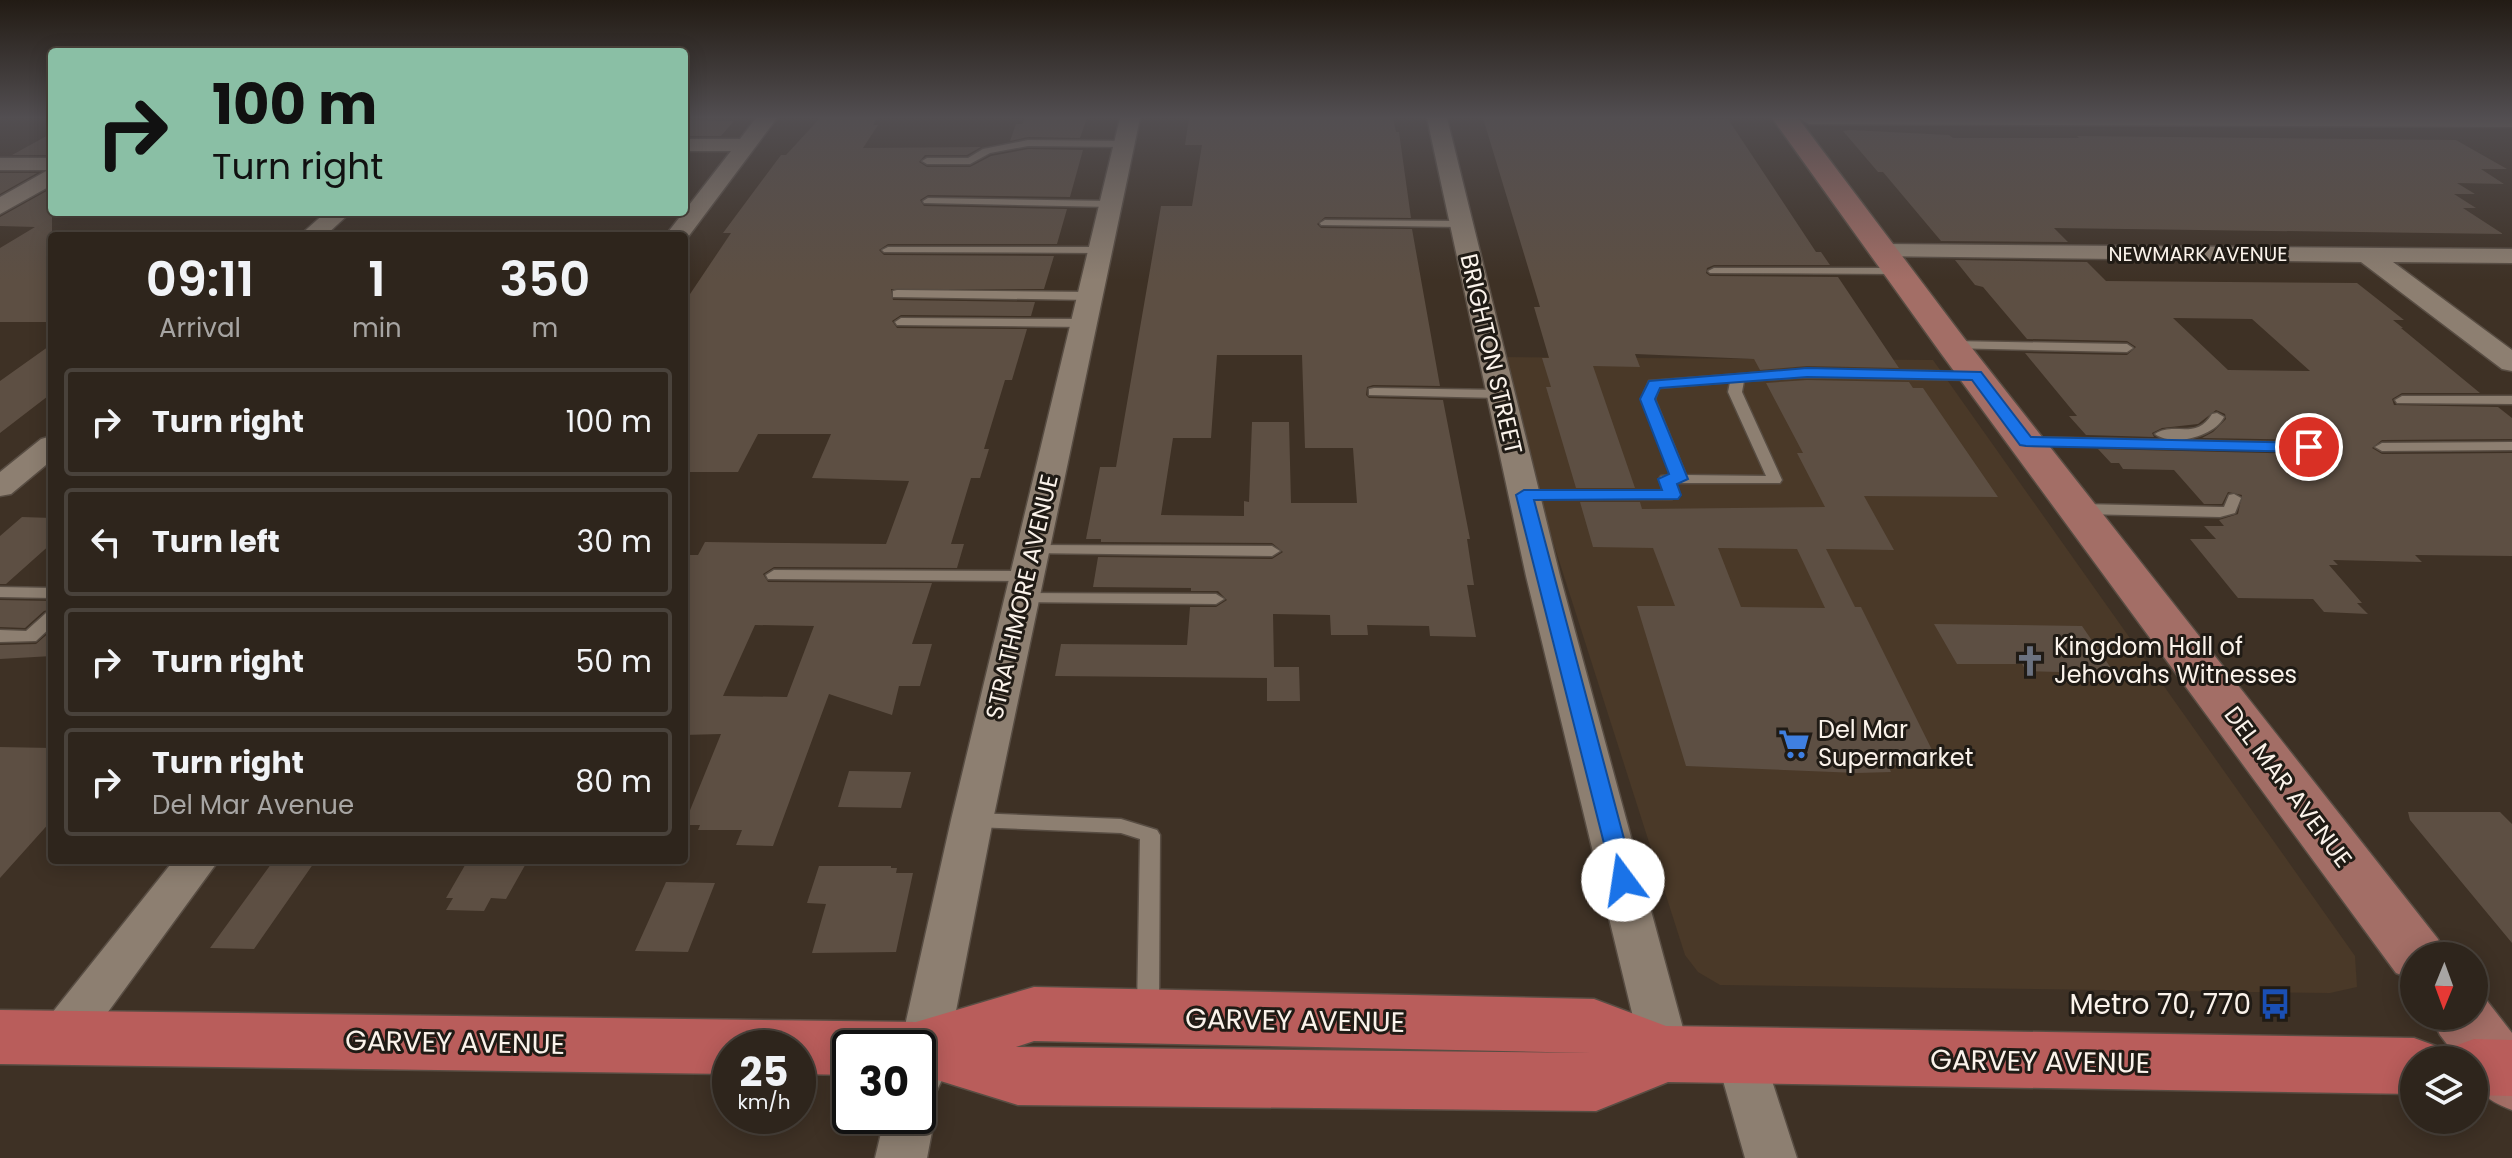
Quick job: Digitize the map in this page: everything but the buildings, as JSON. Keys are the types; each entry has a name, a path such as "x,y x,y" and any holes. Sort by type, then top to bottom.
{"main road":[{"name":"DEL MAR AVENUE","path":"1825,172 1952,345 2406,942"},
{"name":"GARVEY AVENUE","path":"936,1049 1034,1014 1594,1026 1666,1054 2400,1066"},
{"path":"2472,1030 2500,1071"},
{"name":"GARVEY AVENUE","path":"0,1037 832,1054"},
{"name":"GARVEY AVENUE","path":"936,1060 1018,1076 1596,1082 1666,1054"}],"street":[{"path":"680,232 726,172"},
{"name":"STRATHMORE AVENUE","path":"924,1030 1118,172"},
{"name":"BRIGHTON STREET","path":"1449,172 1524,495 1666,1054"},
{"path":"0,207 48,178"},
{"path":"316,232 335,216"},
{"path":"2367,255 2512,363"},
{"name":"NEWMARK AVENUE","path":"1892,261 2512,256"},
{"path":"0,487 48,448"},
{"path":"61,1038 195,864"},
{"path":"1740,1056 1771,1158"},
{"path":"901,1158 906,1134"}],"lane":[{"path":"928,201 1111,204"},
{"path":"1325,223 1461,224"},
{"path":"888,250 1100,250"},
{"path":"1714,271 1892,261"},
{"path":"897,294 1087,309"},
{"path":"901,322 1087,309"},
{"path":"1952,345 2127,348"},
{"path":"1680,479 1648,399 1654,384 1807,373 1976,376"},
{"path":"1524,495 1672,495 1666,479 1775,480 1735,392 1738,377"},
{"path":"1374,392 1500,394"},
{"path":"2402,400 2512,400"},
{"path":"2022,437 2208,431 2215,425 2217,417"},
{"path":"2022,437 2309,447"},
{"path":"2382,447 2512,446"},
{"path":"2077,509 2220,512 2230,510 2234,498"},
{"path":"774,575 1027,575 1272,551"},
{"path":"1027,575 1216,599"},
{"path":"0,592 48,593"},
{"path":"0,636 30,637 48,621"},
{"path":"972,820 1121,826 1150,835 1148,1017"}],"shaded area":[{"path":"1494,357 1933,360 2355,956 2357,987 2330,993 1720,985 1698,972 1685,955"}],"place":[{"name":"Kingdom Hall of Jehovahs Witnesses","path":"2030,661"},
{"name":"Del Mar Supermarket","path":"1794,744"},
{"name":"Metro 70, 770","path":"2275,1004"}],"route":[{"path":"1623,880 1524,495 1672,495 1666,479 1680,479 1648,399 1654,384 1807,373 1976,376 2026,441 2309,447"}]}
